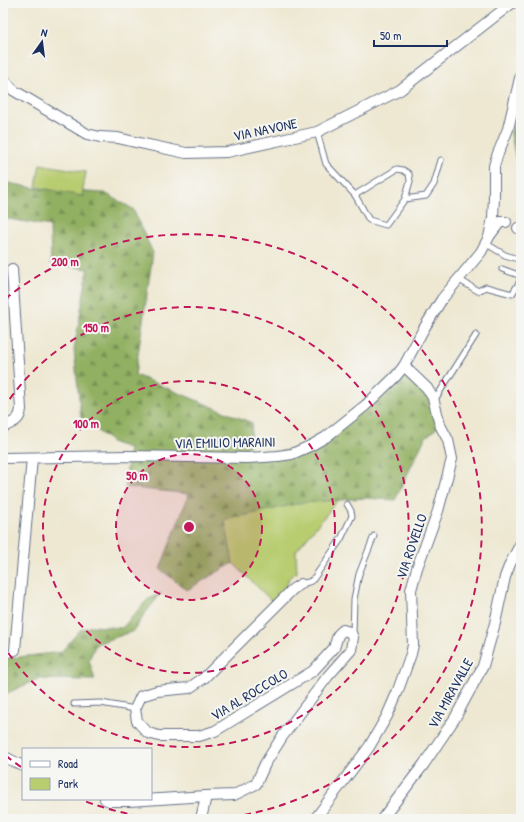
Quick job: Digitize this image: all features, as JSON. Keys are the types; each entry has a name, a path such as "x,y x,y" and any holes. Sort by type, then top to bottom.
{"street":[{"name":"VIA NAVONE","path":"3,78 13,90 87,134 100,137 118,138 186,153 227,152 317,132 400,90 512,3"},
{"name":"VIA EMILIO MARAINI","path":"487,240 492,218 494,166 496,156 508,129 521,74"},
{"name":"VIA EMILIO MARAINI","path":"3,458 128,456 248,458 292,454 312,445 326,437 366,405 396,376 404,366 423,330 442,299 480,252 487,240 503,222"},
{"path":"3,427 15,422 20,415 21,409 12,269"},
{"name":"VIA ROVELLO","path":"314,819 369,747 397,692 413,645 411,590 417,568 438,511 452,459 448,440 440,425 434,401 427,388 404,366"},
{"path":"15,650 32,458"},
{"name":"VIA MIRAVALLE","path":"382,819 424,764 450,724 483,666 495,623 505,577 520,543"},
{"path":"135,709 141,696 157,691 189,688 204,678 293,589 300,584"},
{"name":"VIA AL ROCCOLO","path":"135,709 137,721 148,734 159,736 199,736 215,731 313,671 334,648 338,635 343,630 350,632 353,637"},
{"path":"152,800 234,795 256,784 265,764 282,737 328,676 351,650 353,637"},
{"path":"3,756 22,766"},
{"path":"201,819 206,796"},
{"path":"108,800 144,800"}],"lane":[{"path":"317,132 326,164 355,196 369,220 386,225 405,199 410,181 409,174 403,170 397,169 355,196"},
{"path":"405,199 426,196 434,184 441,160"},
{"path":"487,240 505,255 521,260"},
{"path":"458,279 478,291 486,287 512,294 521,277 502,268"},
{"path":"434,401 476,335"},
{"path":"300,584 312,581 341,539 352,516 347,504"},
{"path":"353,637 354,599 359,574 374,536"},
{"path":"3,656 13,654 15,650"},
{"path":"74,704 101,703 135,709"}],"green space":[{"path":"521,102 521,157 516,161 511,133"},
{"path":"40,164 86,172 82,196 36,187"},
{"path":"3,182 39,189 105,193 133,209 153,253 135,375 252,423 248,458 312,445 404,366 427,388 440,425 425,438 395,500 365,498 301,503 225,520 233,563 187,590 160,569 189,494 125,487 129,448 113,443 81,418 74,350 88,269 51,264 50,226 3,218"},
{"path":"338,500 296,551 297,573 289,578 286,588 274,603 233,563 225,520 301,503"},
{"path":"161,593 134,631 96,644 89,660 95,680 38,679 3,695 3,659 61,652 80,630 92,626 122,628 147,600"}]}
